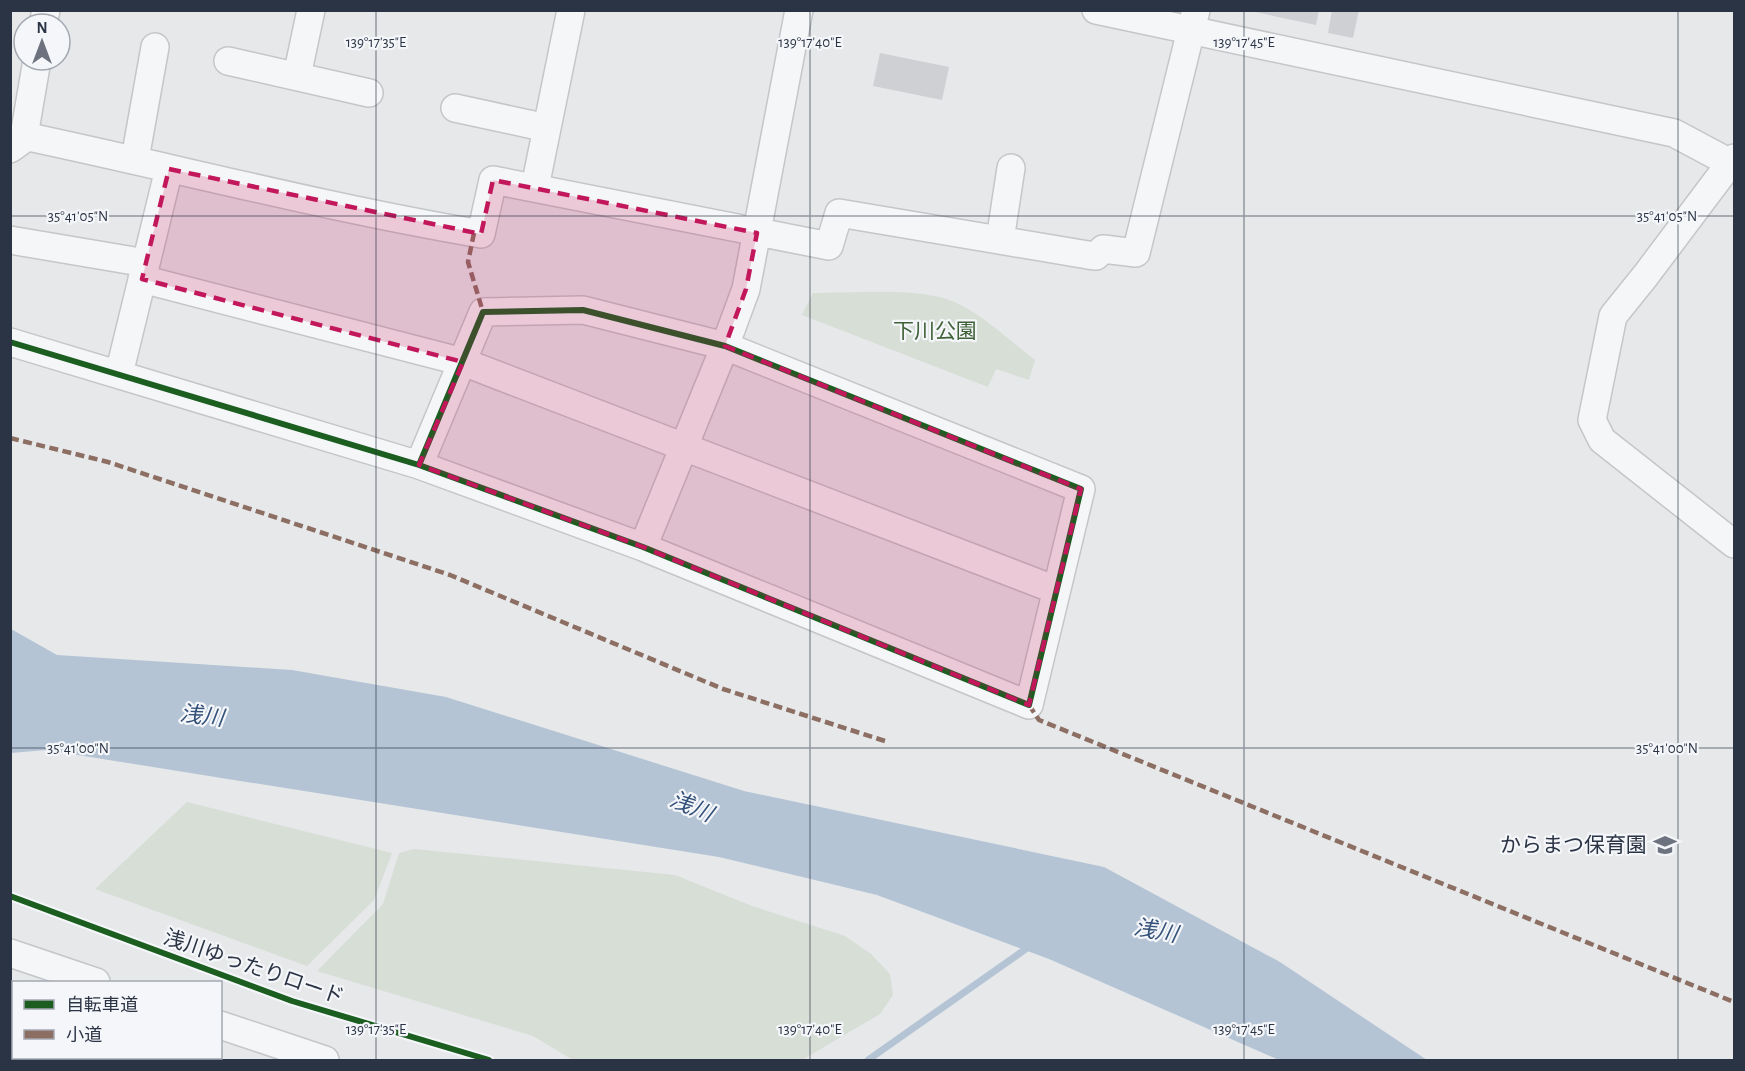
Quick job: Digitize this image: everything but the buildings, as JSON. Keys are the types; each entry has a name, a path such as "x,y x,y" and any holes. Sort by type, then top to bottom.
{"street":[{"path":"297,76 311,10"},
{"path":"535,187 571,10"},
{"path":"643,547 746,289 799,10"},
{"path":"1096,10 1193,21 1674,133 1733,162 1612,316 1592,420 1602,441 1734,544"},
{"path":"34,72 17,142 135,159 330,206 481,234 493,180 829,246 839,213 1096,255 1103,249 1136,253 1193,21"},
{"path":"135,159 155,47"},
{"path":"228,61 369,93"},
{"path":"455,108 547,128"},
{"path":"1000,240 1011,168"},
{"path":"119,374 169,169"},
{"path":"10,240 144,271 463,362 1056,590"},
{"path":"10,342 419,465 643,547 1029,705 1081,489 725,346 583,309 483,312 419,465"},
{"path":"10,953 93,981"},
{"path":"222,1026 262,1050 325,1060"}],"highlighted area":[{"path":"169,169 481,234 493,180 757,233 746,289 725,346 1081,489 1029,705 643,547 419,465 463,362 142,279"}],"green space":[{"name":"下川公園","path":"813,293 913,293 943,298 956,303 980,316 1035,360 1029,380 996,369 988,387 802,315"},
{"path":"187,802 392,853 374,900 307,966 95,889"},
{"path":"414,849 675,875 752,906 845,936 871,954 890,974 893,995 880,1014 802,1060 573,1060 533,1036 317,971 383,904 399,853"}],"water":[{"name":"浅川","path":"11,629 57,655 292,670 446,697 744,791 1104,867 1280,962 1427,1060 1279,1060 1049,959 877,895 719,857 46,750 11,753"}],"waterway":[{"path":"868,1060 1030,946"}],"marked path":[{"path":"474,233 468,262 483,312"},
{"path":"10,438 108,462 450,575 723,689 888,742"},
{"path":"1029,705 1039,720 1734,1002"}],"cycle path":[{"path":"10,342 419,465 643,547 1029,705 1081,489 725,346 583,310 483,312 419,465"},
{"name":"浅川ゆったりロード","path":"10,896 292,1001 489,1060"}],"place":[{"name":"からまつ保育園","path":"1665,845"}]}
